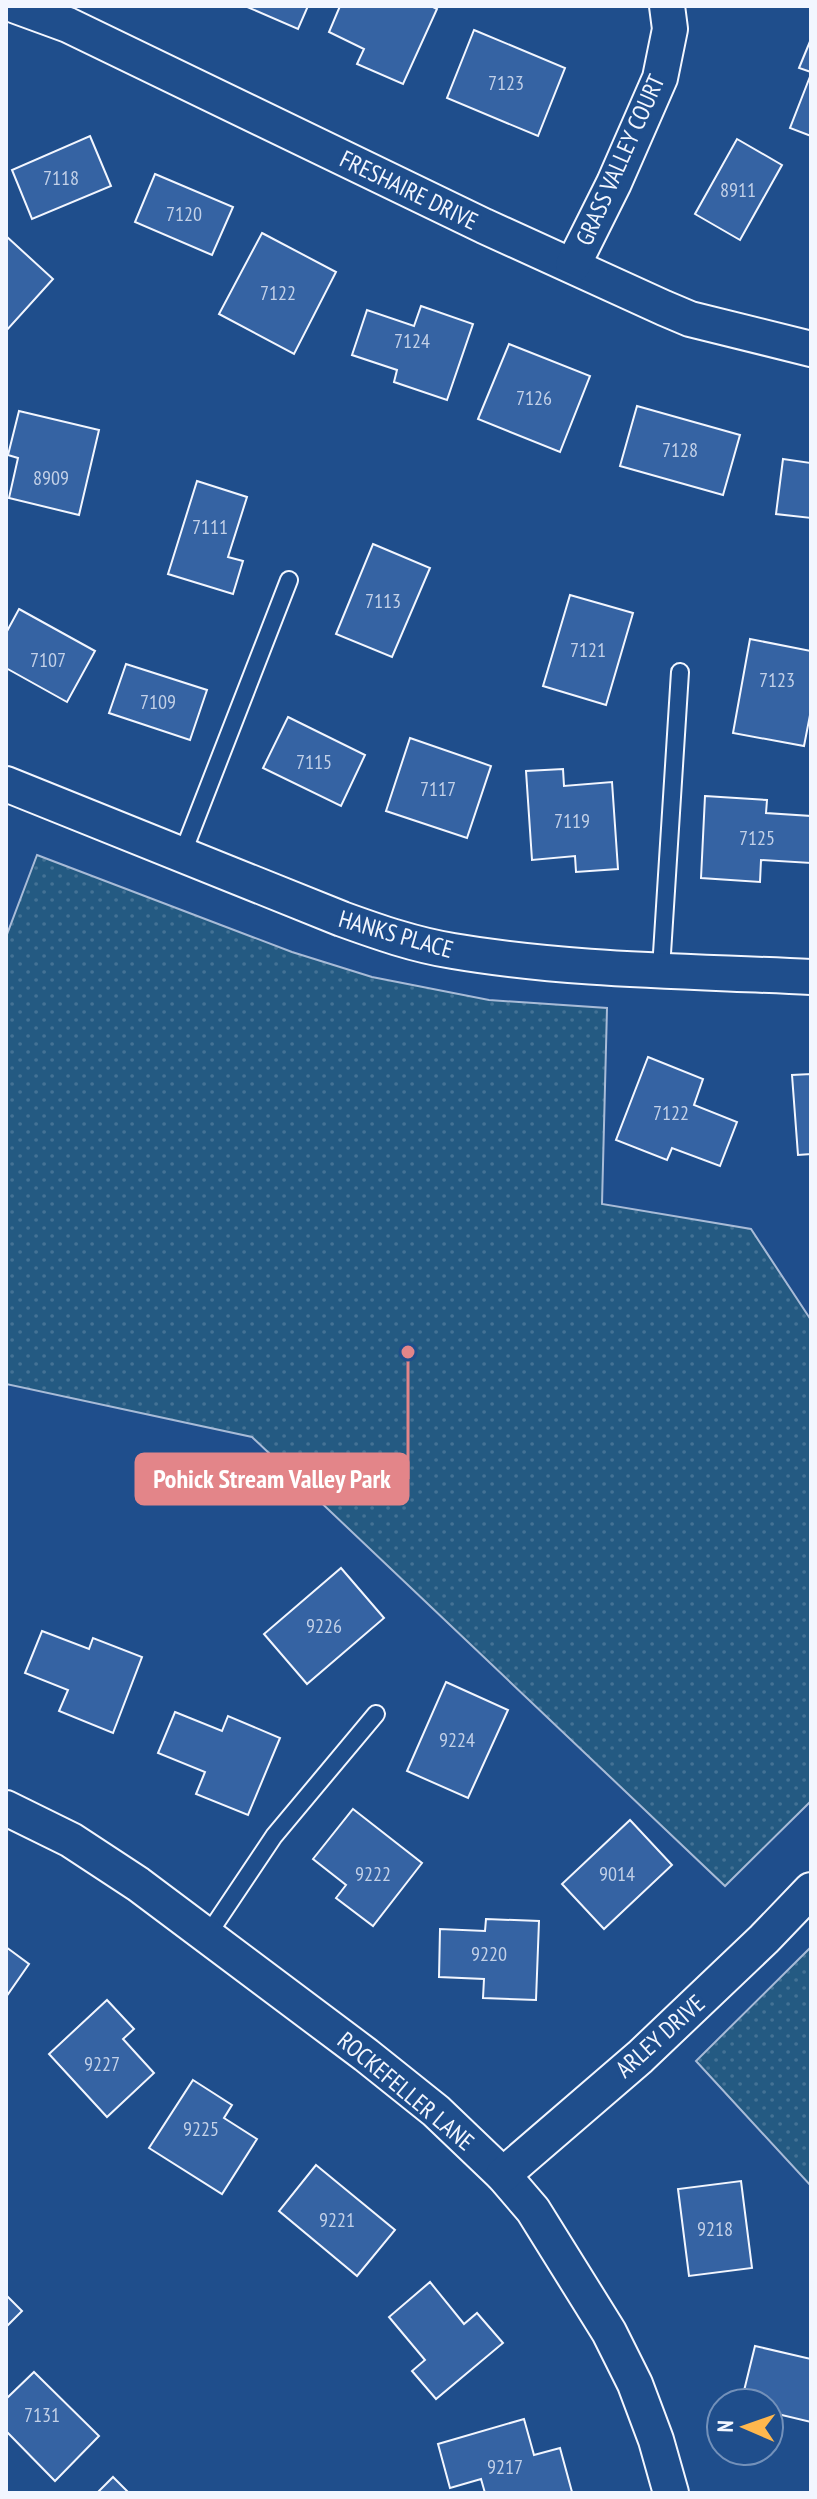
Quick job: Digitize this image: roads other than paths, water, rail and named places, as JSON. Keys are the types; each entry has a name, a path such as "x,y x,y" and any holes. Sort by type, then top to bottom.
{"street":[{"name":"FRESHAIRE DRIVE","path":"16,6 68,25 484,226 690,319 811,349"},
{"name":"GRASS VALLEY COURT","path":"573,265 614,183 660,78 670,29 667,6"},
{"name":"HANKS PLACE","path":"6,784 342,919 450,951 536,963 811,977"},
{"name":"ROCKEFELLER LANE","path":"6,1808 71,1840 138,1884 366,2055 436,2111 503,2175 533,2210 609,2332 635,2384 671,2493"},
{"name":"ARLEY DRIVE","path":"503,2175 640,2057 811,1890"}],"lane":[{"path":"182,855 289,580"},
{"path":"661,969 680,672"},
{"path":"207,1936 274,1836 376,1714"}],"place":[{"name":"Pohick Stream Valley Park","path":"408,1352"}]}
